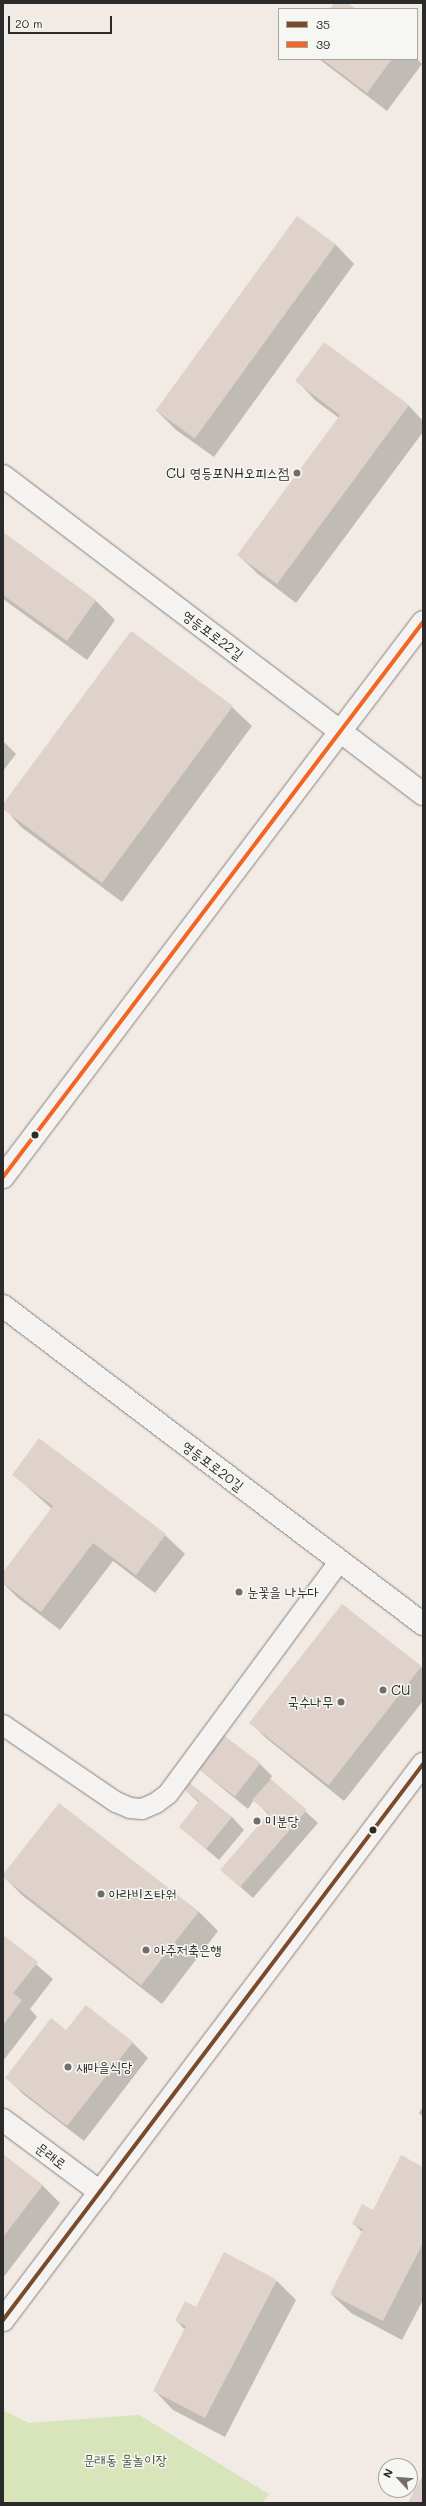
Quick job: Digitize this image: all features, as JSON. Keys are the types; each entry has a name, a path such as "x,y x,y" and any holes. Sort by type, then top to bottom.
{"street":[{"name":"영등포로22길","path":"3,476 423,794"},
{"path":"3,1177 423,622"},
{"name":"영등포로20길","path":"3,1306 423,1624"},
{"path":"3,2320 423,1764"},
{"name":"문래로","path":"3,2120 100,2192"}],"lane":[{"path":"3,1725 116,1802 130,1808 142,1809 156,1803 168,1794 340,1561"}],"green space":[{"name":"문래동 물놀이장","path":"3,2410 29,2423 139,2415 269,2494 263,2503 3,2503"}],"building":[{"path":"334,3 348,3 355,8 331,8"},
{"path":"323,60 391,60 367,93"},
{"path":"297,216 336,244 195,438 156,410"},
{"path":"324,342 409,405 277,584 237,555 340,415 295,381"},
{"path":"3,532 96,600 67,641 3,595"},
{"path":"131,631 233,706 102,883 3,809 3,804"},
{"path":"39,1438 166,1534 136,1575 93,1543 41,1612 3,1583 3,1572 53,1506 12,1475"},
{"path":"342,1604 422,1666 329,1785 249,1723"},
{"path":"218,1731 260,1763 235,1796 193,1765"},
{"path":"184,1778 232,1817 206,1849 179,1827 199,1801 178,1785"},
{"path":"271,1779 307,1810 240,1887 220,1870 269,1813 252,1800"},
{"name":"아라비즈타워","path":"59,1803 198,1912 141,1985 3,1877 3,1875"},
{"path":"3,1935 38,1962 13,1993 22,2000 3,2025"},
{"path":"86,2005 133,2042 67,2126 5,2078 51,2018 66,2030"},
{"path":"3,2154 43,2185 3,2237"},
{"path":"401,2155 423,2167 423,2243 383,2321 330,2294 363,2229 352,2224 362,2204 373,2210"},
{"path":"224,2252 277,2280 205,2418 153,2391 186,2326 175,2321 185,2301 196,2307"},
{"path":"423,2474 423,2503 408,2503 411,2498 418,2498 418,2484"}],"transit line":[{"name":"39","path":"3,1177 423,622"},
{"name":"35","path":"3,2320 423,1764"}],"place":[{"name":"CU 영등포NH오피스점","path":"297,473"},
{"name":"눈꽃을 나누다","path":"239,1592"},
{"name":"CU","path":"383,1690"},
{"name":"국수나무","path":"341,1702"},
{"name":"미분당","path":"257,1821"},
{"name":"아라비즈타워","path":"101,1894"},
{"name":"아주저축은행","path":"146,1950"},
{"name":"새마을식당","path":"68,2067"}]}
